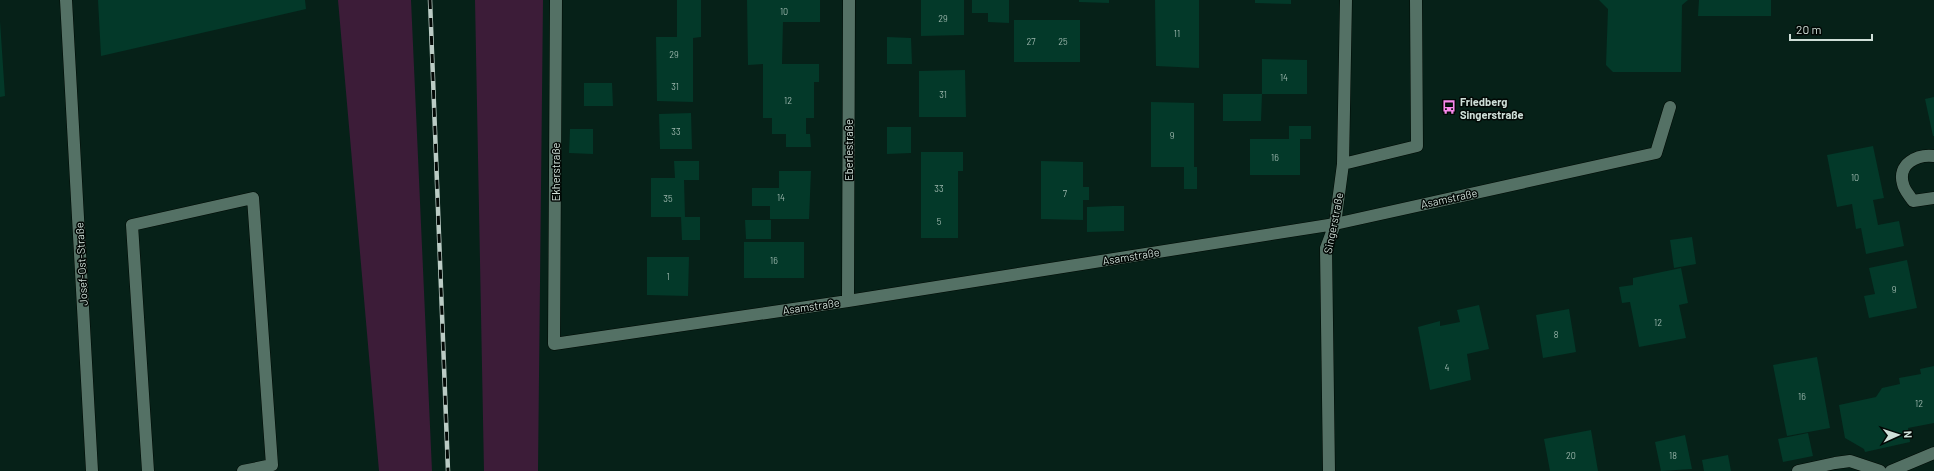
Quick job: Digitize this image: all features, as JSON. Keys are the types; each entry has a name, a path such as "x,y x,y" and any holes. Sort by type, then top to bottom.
{"street":[{"name":"Josef-Ost-Straße","path":"66,0 92,471"},
{"name":"Ekherstraße","path":"554,344 556,0"},
{"name":"Eberlestraße","path":"848,0 848,301"},
{"name":"Singerstraße","path":"1329,471 1326,248 1335,224 1343,164 1346,0"},
{"path":"1343,164 1417,146 1416,0"},
{"name":"Asamstraße","path":"554,344 848,301 1335,224 1656,153 1670,107"},
{"path":"1934,156 1923,155 1911,159 1902,172 1903,185 1913,201 1934,198"},
{"path":"148,471 132,225 253,198 272,464 243,471"},
{"path":"1892,471 1934,453"},
{"path":"1798,471 1850,461 1880,471"}],"shaded area":[{"path":"338,0 411,0 432,471 379,471"},
{"path":"475,0 543,0 538,471 484,471"}],"building":[{"path":"98,0 305,0 306,9 101,56"},
{"path":"677,0 701,0 701,37 693,38 693,102 657,101 656,37 677,37"},
{"path":"747,0 820,0 820,22 783,22 782,64 819,64 819,82 814,82 814,118 806,118 806,134 810,134 811,147 786,147 786,134 772,134 772,118 763,118 763,64 748,65"},
{"path":"921,0 964,0 964,35 921,36"},
{"path":"972,0 1009,0 1009,23 988,22 988,13 972,13"},
{"path":"1079,0 1109,0 1109,3 1079,2"},
{"path":"1155,0 1199,0 1199,68 1156,66"},
{"path":"1255,0 1291,0 1291,4 1255,3"},
{"path":"1599,0 1688,0 1682,5 1681,72 1613,72 1606,65 1608,9"},
{"path":"1699,0 1771,0 1771,16 1698,16"},
{"path":"1014,20 1080,20 1080,62 1014,62"},
{"path":"0,21 5,96 0,97"},
{"path":"887,37 911,38 912,64 887,64"},
{"path":"1262,59 1307,60 1307,94 1262,94"},
{"path":"965,70 966,117 919,117 919,71"},
{"path":"584,83 612,83 613,106 584,106"},
{"path":"1223,94 1262,94 1261,121 1223,121"},
{"path":"1934,97 1934,136 1933,136 1925,99"},
{"path":"1151,102 1194,103 1194,167 1197,167 1197,189 1184,189 1184,167 1151,167"},
{"path":"691,113 692,149 660,149 659,114"},
{"path":"1289,126 1311,126 1311,139 1300,139 1300,175 1250,175 1250,139 1289,139"},
{"path":"887,127 911,127 911,153 887,154"},
{"path":"570,129 593,129 593,154 569,153"},
{"path":"1873,146 1884,198 1873,200 1878,225 1899,221 1904,246 1866,254 1861,228 1856,229 1852,204 1837,207 1827,155"},
{"path":"921,152 963,152 963,171 958,171 958,238 921,238"},
{"path":"674,161 699,161 699,180 684,180 685,217 700,217 700,240 682,240 681,217 651,217 651,178 675,178"},
{"path":"1041,161 1083,162 1083,187 1089,187 1089,200 1083,200 1083,220 1041,219"},
{"path":"779,171 811,171 809,219 770,219 770,206 752,206 752,188 779,188"},
{"path":"1124,206 1124,231 1087,232 1087,207"},
{"path":"745,220 771,220 771,239 746,239"},
{"path":"1692,237 1696,264 1674,268 1670,240"},
{"path":"744,242 804,242 804,278 744,278"},
{"path":"647,257 689,257 688,296 647,295"},
{"path":"1907,260 1917,308 1869,318 1864,296 1875,294 1869,268"},
{"path":"1681,268 1688,303 1679,305 1686,338 1639,347 1630,302 1622,303 1619,287 1633,285 1633,278"},
{"path":"1479,305 1489,349 1467,354 1471,380 1430,390 1418,327 1440,321 1440,326 1460,322 1457,310"},
{"path":"1569,309 1576,352 1543,358 1536,315"},
{"path":"1817,357 1830,428 1787,436 1773,365"},
{"path":"1934,366 1934,423 1908,428 1910,442 1865,452 1864,449 1845,438 1839,405 1876,397 1882,388 1900,384 1899,378 1921,374 1920,369"},
{"path":"1591,430 1598,471 1550,471 1544,439"},
{"path":"1808,433 1813,456 1783,462 1778,439"},
{"path":"1685,435 1692,469 1661,471 1655,442"},
{"path":"1728,455 1731,471 1704,471 1702,460"}],"railway":[{"path":"430,0 448,471"}],"place":[{"name":"Friedberg Singerstraße","path":"1449,107"}]}
